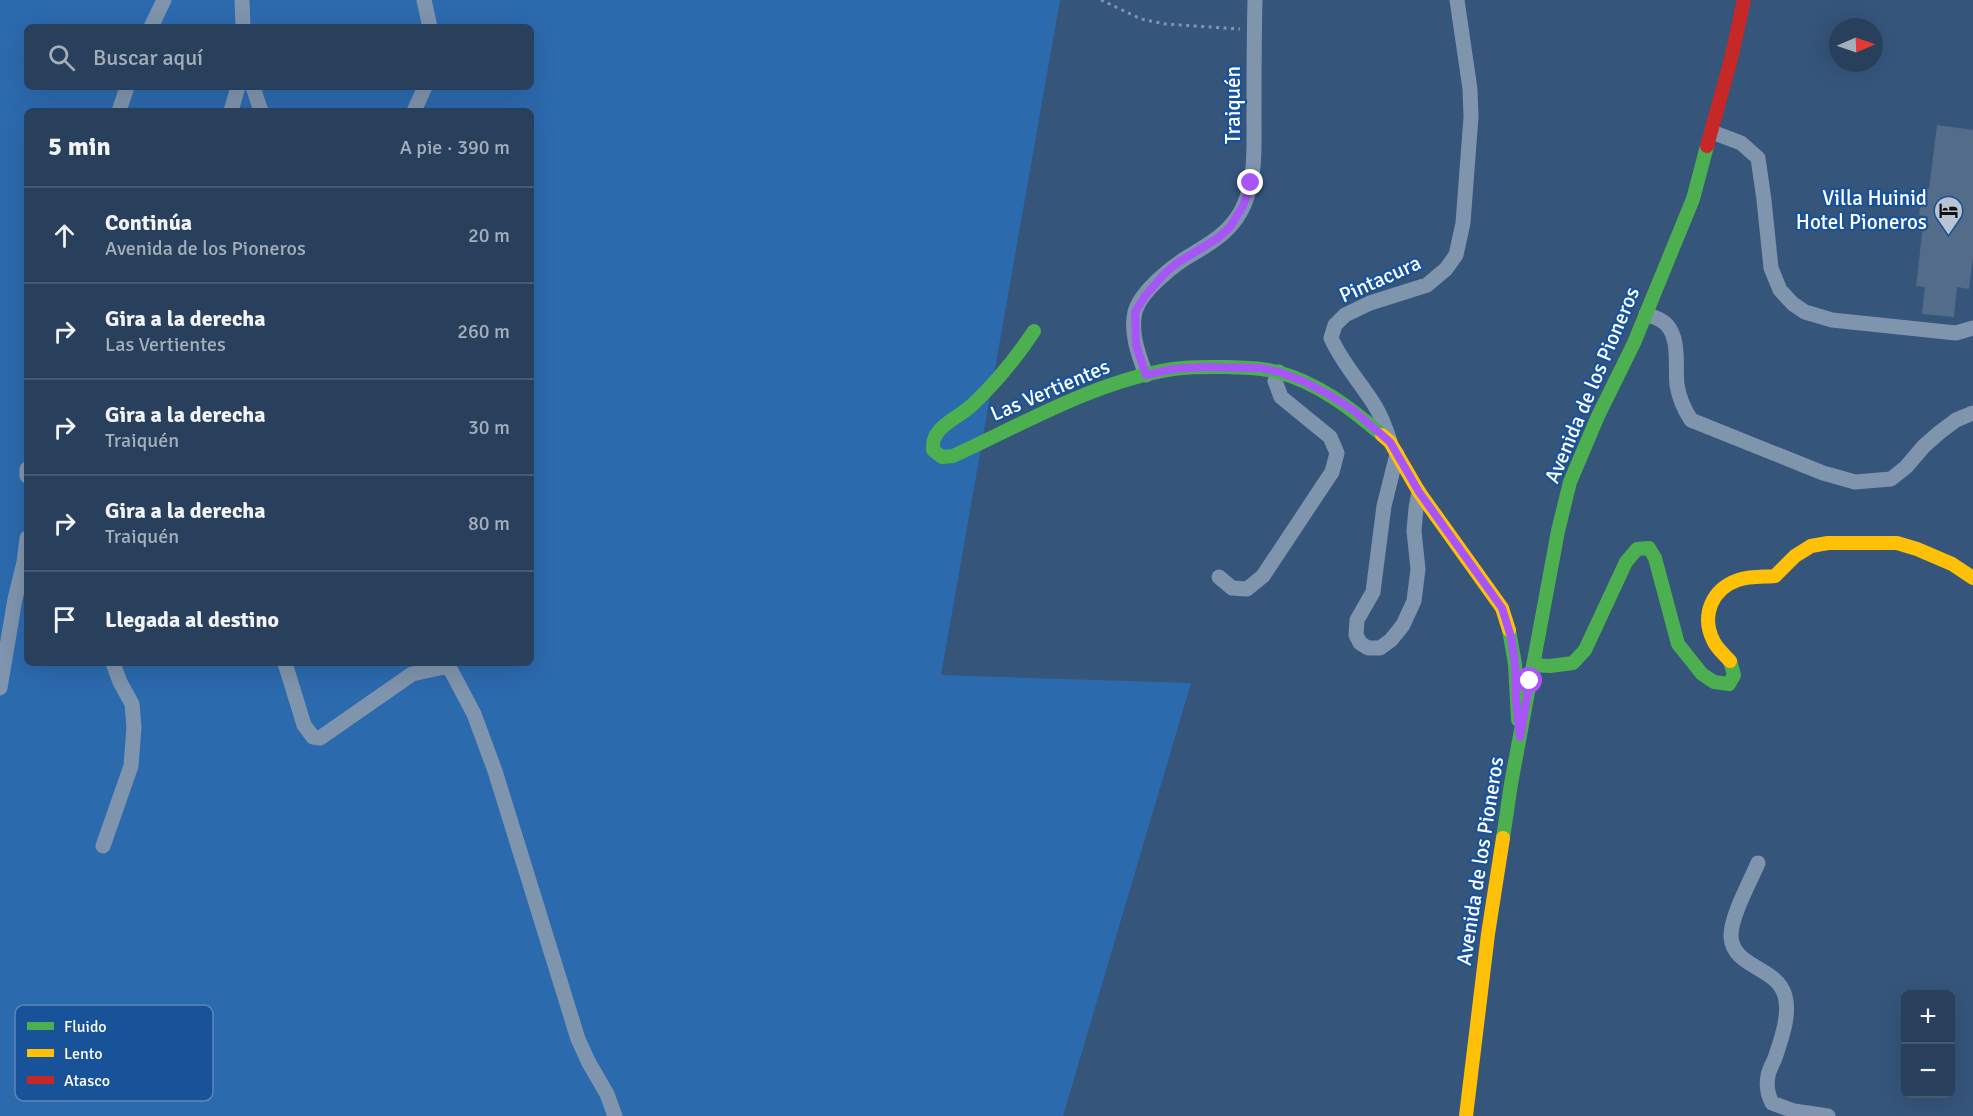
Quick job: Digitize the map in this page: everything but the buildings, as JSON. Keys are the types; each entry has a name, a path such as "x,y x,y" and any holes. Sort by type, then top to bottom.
{"street":[{"path":"152,24 164,0"},
{"path":"242,0 243,24"},
{"path":"424,0 429,24"},
{"name":"Traiquén","path":"1146,375 1136,345 1135,312 1145,296 1165,273 1218,238 1230,227 1243,206 1251,183 1254,156 1256,0"},
{"name":"Pintacura","path":"1394,448 1375,406 1336,350 1331,339 1335,325 1345,315 1370,303 1427,285 1446,269 1456,255 1463,223 1471,117 1470,89 1457,0"},
{"name":"Avenida de los Pioneros","path":"1466,1116 1490,922 1520,737 1558,531 1570,482 1646,314 1693,199 1731,59 1744,0"},
{"path":"120,108 126,90"},
{"path":"232,108 237,90"},
{"path":"254,90 260,108"},
{"path":"415,108 424,90"},
{"path":"1712,132 1741,143 1758,158 1771,268 1780,290 1793,304 1805,312 1832,320 1956,333 1973,328"},
{"path":"1646,314 1668,326 1674,339 1677,387 1683,408 1691,420 1823,473 1855,482 1891,479 1940,432 1956,420 1973,413"},
{"name":"Las Vertientes","path":"1034,331 1001,376 969,408 938,431 933,440 933,450 942,457 953,456 1093,391 1173,369 1260,368 1303,381 1345,404 1394,448 1419,492 1502,608 1511,637 1515,664 1520,737"},
{"path":"1219,577 1232,588 1247,589 1263,576 1332,472 1337,453 1330,437 1281,397 1275,381 1279,372"},
{"path":"1394,448 1373,592 1357,620 1356,635 1360,643 1368,648 1380,648 1391,640 1403,626 1414,601 1418,569 1414,531 1419,492"},
{"path":"1533,665 1550,666 1573,663 1585,650 1626,562 1637,549 1649,548 1655,558 1678,644 1702,674 1714,682 1729,684 1734,675 1731,662 1713,641 1707,621 1710,604 1720,589 1739,579 1775,576 1795,556 1811,546 1828,543 1897,543 1952,564 1973,578"},
{"path":"0,688 15,599 24,562"},
{"path":"104,846 132,766 134,727 132,704 114,666"},
{"path":"286,666 304,725 313,737 320,738 412,674 441,666"},
{"path":"449,666 474,714 491,761 578,1039 610,1100 615,1116"},
{"path":"1758,863 1733,921 1731,937 1735,950 1747,962 1777,981 1785,995 1786,1018 1768,1077 1767,1092 1772,1103 1794,1111 1828,1116"}],"path":[{"path":"1101,0 1141,19 1165,24 1254,30"}],"shaded area":[{"path":"0,0 1060,0 941,675 1191,683 1063,1116 0,1116"}],"traffic: fast":[{"path":"1503,838 1558,531 1570,482 1598,416 1634,343 1693,199 1707,146"},
{"path":"1034,331 988,389 971,406 941,428 934,438 933,450 942,457 953,456 1088,393 1144,375 1194,367 1259,368 1306,382 1359,416 1382,435"},
{"path":"1533,665 1550,666 1573,663 1585,650 1626,562 1637,549 1649,548 1655,558 1678,644 1702,674 1714,682 1729,684 1734,675 1730,661"},
{"path":"1509,630 1515,664 1518,720"}],"traffic: slow":[{"path":"1382,435 1390,442 1419,492 1502,608 1509,630"},
{"path":"1730,661 1716,646 1710,631 1709,612 1716,596 1729,584 1738,580 1775,576 1795,556 1811,546 1828,543 1897,543 1952,564 1973,578"},
{"path":"1466,1116 1488,934 1503,838"}],"traffic: jam":[{"path":"1707,146 1731,59 1744,0"}],"place":[{"name":"Villa Huinid Hotel Pioneros","path":"1948,236"}],"route":[{"path":"1251,183 1243,206 1230,227 1218,238 1165,273 1145,296 1135,312 1136,345 1146,375 1173,369 1203,367 1260,368 1303,381 1353,410 1390,442 1419,492 1502,608 1511,637 1515,664 1520,737 1530,681"}]}
